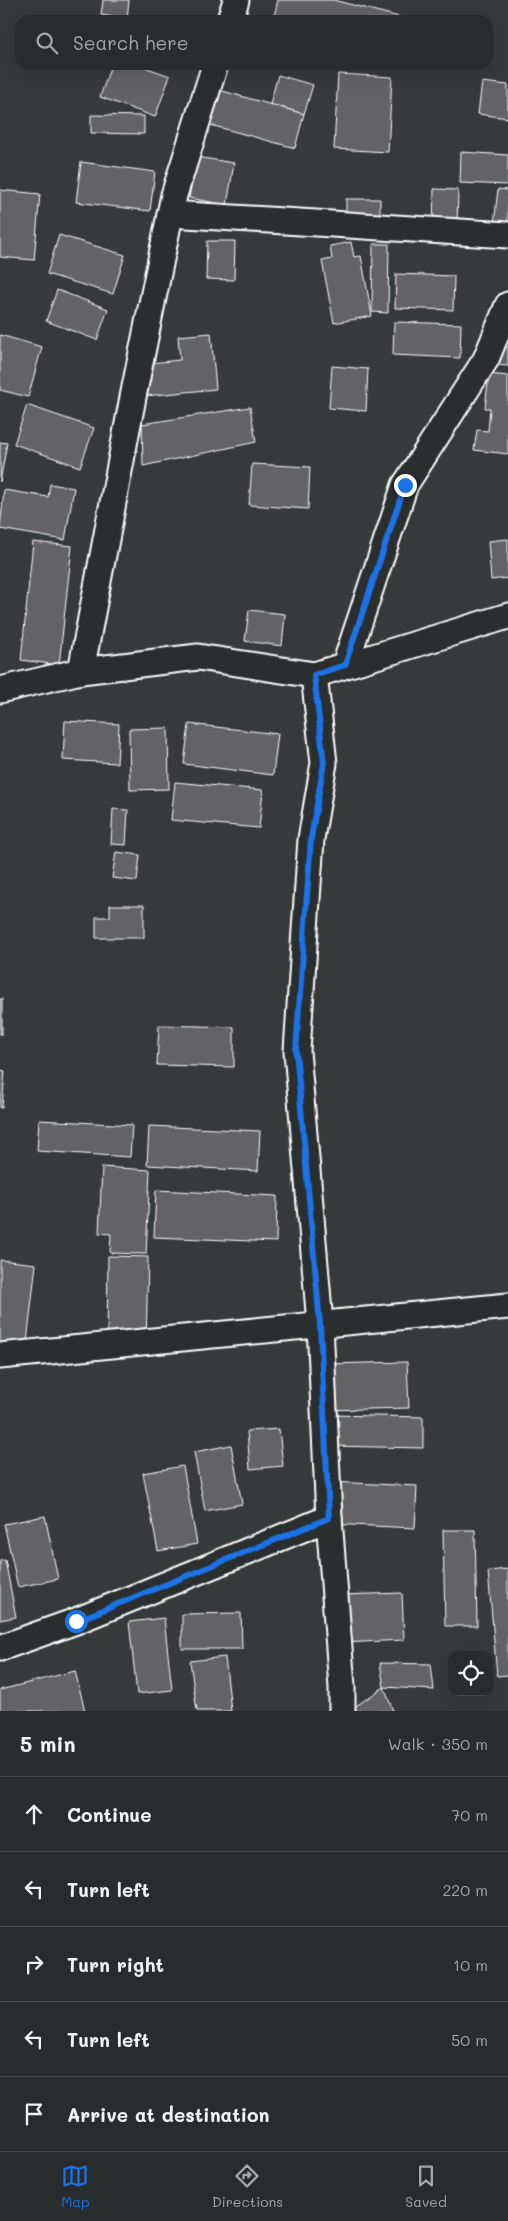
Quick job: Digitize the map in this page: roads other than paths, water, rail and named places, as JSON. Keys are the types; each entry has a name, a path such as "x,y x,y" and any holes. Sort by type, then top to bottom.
{"street":[{"path":"232,15 236,0"},
{"path":"82,671 132,402 174,195 213,70"},
{"path":"170,214 508,234"},
{"path":"345,665 405,485 486,360 508,305"},
{"path":"0,690 82,671 198,657 314,675 508,616"},
{"path":"314,675 324,763 311,838 296,1051 320,1324 329,1518 342,1687 342,1711"},
{"path":"0,1356 508,1306"},
{"path":"0,1648 76,1621 329,1518"}]}
